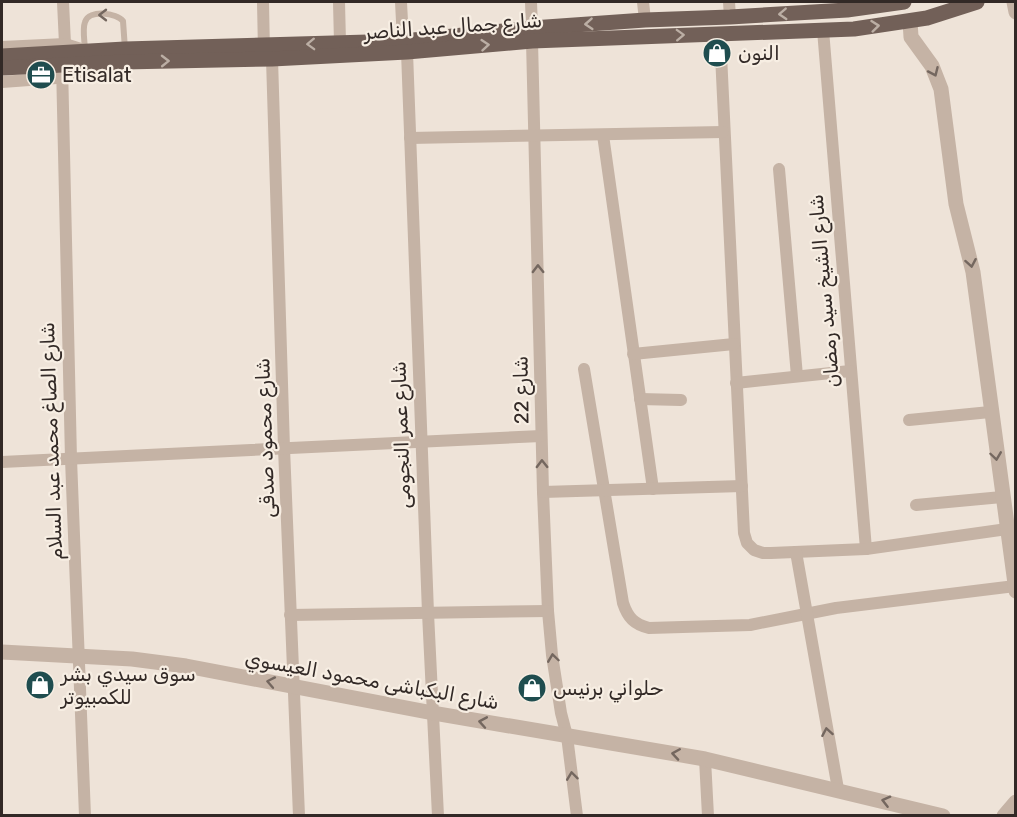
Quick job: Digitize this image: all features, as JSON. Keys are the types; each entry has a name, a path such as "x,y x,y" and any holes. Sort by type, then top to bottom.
{"main road":[{"name":"شارع جمال عبد الناصر","path":"2,57 85,51 124,56 267,55 405,47 645,20 730,17 821,7 873,7 904,2"},
{"name":"شارع جمال عبد الناصر","path":"532,34 720,34 854,29 942,15 977,2"},
{"name":"شارع جمال عبد الناصر","path":"267,55 340,43 405,47"},
{"name":"شارع جمال عبد الناصر","path":"2,68 62,71 124,56"}],"street":[{"path":"63,2 65,44"},
{"name":"شارع محمود صدقى","path":"263,2 299,816"},
{"path":"339,2 340,43"},
{"name":"شارع عمر النجومى","path":"401,2 410,138 438,816"},
{"name":"شارع 22","path":"531,2 541,436 548,611 552,655 567,736 577,816"},
{"path":"643,2 645,20"},
{"path":"729,2 730,17"},
{"path":"1014,2 1016,12"},
{"path":"910,21 911,37 932,66 941,89 956,204 973,272 990,412 1016,591"},
{"name":"شارع الشيخ سيد رمضان","path":"823,30 866,549"},
{"path":"720,34 744,533 747,543 763,553 866,549 1007,529"},
{"path":"2,47 65,44 85,51"},
{"path":"2,82 62,71"},
{"name":"شارع الصاغ محمد عبد السلام","path":"62,71 77,655 85,816"},
{"path":"410,138 723,132"},
{"path":"603,135 652,489"},
{"path":"779,168 797,376"},
{"path":"633,354 734,344"},
{"path":"584,369 623,603 632,620 640,626 649,628 733,627 866,604 1015,586"},
{"path":"736,382 850,371"},
{"path":"640,399 681,400"},
{"path":"909,420 990,412"},
{"path":"2,462 541,436"},
{"path":"543,492 742,486"},
{"path":"916,504 1002,497"},
{"path":"796,552 838,789"},
{"path":"290,615 548,611"},
{"name":"شارع البكباشى محمود العيسوي","path":"2,652 132,659 186,666 433,713 705,759 838,789 943,816"},
{"path":"705,759 708,816"},
{"path":"1004,816 1016,802"}],"lane":[{"path":"85,51 85,23 88,18 93,15 115,15 123,21 124,56"}],"place":[{"name":"النون","path":"717,53"},
{"name":"Etisalat","path":"41,75"},
{"name":"سوق سيدي بشر للكمبيوتر","path":"40,685"},
{"name":"حلواني برنيس","path":"532,688"}]}
